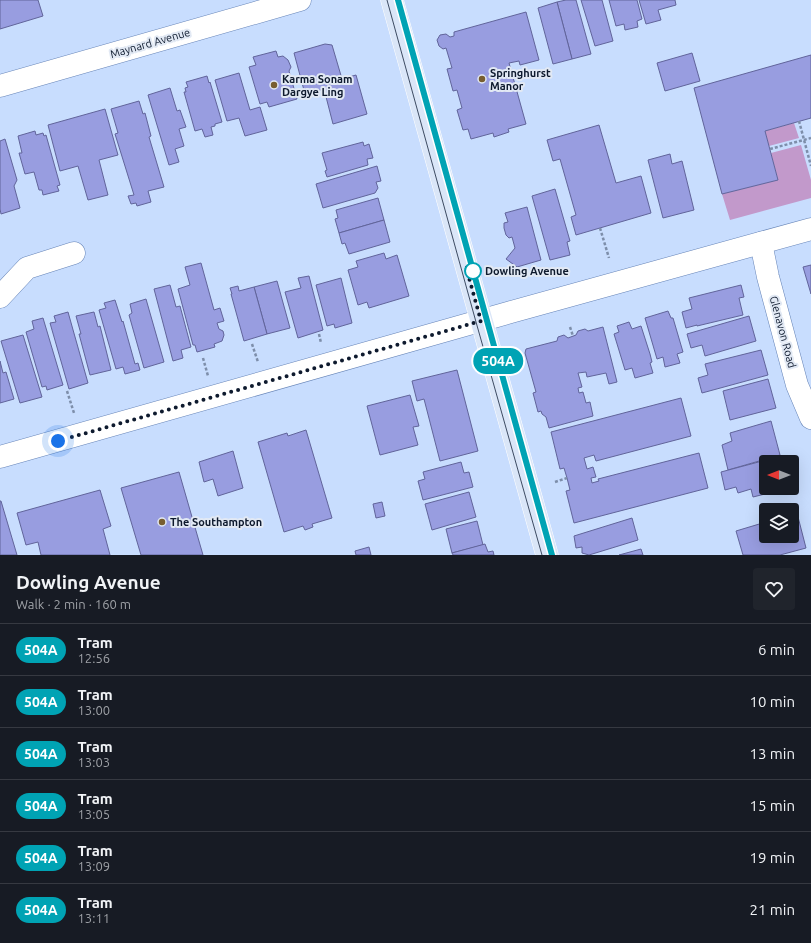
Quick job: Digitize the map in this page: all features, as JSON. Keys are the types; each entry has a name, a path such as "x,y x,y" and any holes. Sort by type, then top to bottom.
{"main road":[{"path":"393,0 547,555"}],"street":[{"name":"Maynard Avenue","path":"0,86 300,0"},
{"path":"0,457 481,321 811,230"},
{"name":"Glenavon Road","path":"761,243 768,277 797,385 811,418"},
{"path":"0,297 26,268 74,253"}],"path":[{"path":"799,122 811,166"},
{"path":"770,149 811,138"},
{"path":"600,228 609,258"},
{"path":"570,326 573,336"},
{"path":"252,344 258,364"},
{"path":"203,358 208,378"},
{"path":"67,391 74,414"},
{"path":"555,482 567,478"}],"shaded area":[{"path":"794,123 799,138 769,146 765,131"},
{"path":"801,145 811,180 811,198 730,220 722,194 778,180 771,153"}],"building":[{"path":"0,0 38,0 43,16 0,29"},
{"path":"576,0 591,54 572,59 557,2"},
{"path":"581,0 602,0 613,41 595,46"},
{"path":"609,0 637,0 642,19 637,21 638,27 625,30 624,24 616,26"},
{"path":"639,0 675,0 676,5 658,10 661,20 646,24"},
{"path":"557,2 572,59 553,64 538,8"},
{"name":"Springhurst Manor","path":"526,12 539,60 520,65 519,61 509,63 526,124 508,129 509,132 494,137 493,133 471,139 468,129 463,130 457,110 462,108 457,90 453,91 447,69 452,68 446,48 443,49 439,46 437,40 440,35 446,34 450,37 454,36 454,32"},
{"path":"325,44 332,45 342,79 356,75 367,114 333,124 324,89 305,94 294,53"},
{"name":"Karma Sonam Dargye Ling","path":"276,51 278,57 283,56 288,60 291,67 289,71 297,99 269,107 267,102 260,104 249,67 256,65 253,57"},
{"path":"692,53 700,81 665,91 657,63"},
{"path":"811,55 811,118 765,131 778,180 722,194 694,88"},
{"path":"239,73 250,110 260,107 267,130 245,136 239,118 227,121 215,80"},
{"path":"207,76 222,122 211,127 213,135 205,137 202,129 195,131 184,92 186,92 185,88 188,87 186,82"},
{"path":"170,88 177,111 180,110 186,127 179,129 184,146 175,149 179,162 169,165 148,95"},
{"path":"139,101 143,114 145,113 151,136 149,137 164,187 148,191 151,202 137,206 136,203 131,204 128,196 134,195 115,134 118,133 111,109"},
{"path":"105,109 118,155 99,160 108,195 88,200 78,166 60,171 48,125"},
{"path":"599,125 616,183 641,176 651,213 576,235 571,217 576,215 560,159 553,161 547,140"},
{"path":"35,131 36,135 43,133 44,136 46,135 60,185 57,186 59,191 43,195 42,190 39,190 34,172 25,174 19,153 22,153 18,136"},
{"path":"5,139 17,180 14,186 20,208 1,214 0,141"},
{"path":"363,142 364,146 369,144 373,158 367,159 368,165 327,177 325,171 327,170 322,153"},
{"path":"670,154 672,164 682,161 694,210 663,218 648,160"},
{"path":"377,166 381,181 376,182 378,188 375,193 323,208 316,184"},
{"path":"555,189 570,241 567,242 570,255 550,260 532,196"},
{"path":"378,198 384,220 339,233 335,219 338,218 336,210"},
{"path":"527,207 541,260 517,267 506,259 515,248 512,237 509,238 506,235 504,228 504,223 508,222 505,213"},
{"path":"384,220 390,242 349,254 345,243 342,244 339,233"},
{"path":"384,253 386,259 397,255 409,296 369,308 367,302 358,305 348,270 358,267 356,261"},
{"path":"201,263 214,310 220,308 224,321 217,323 219,329 223,331 224,335 222,341 214,344 215,347 197,352 195,345 193,345 178,289 190,285 185,267"},
{"path":"811,265 811,294 803,267"},
{"path":"309,276 323,330 298,338 285,292 301,288 298,278"},
{"path":"341,278 352,323 335,328 334,324 327,326 316,285"},
{"path":"277,281 290,328 267,334 254,287"},
{"path":"170,285 176,307 180,306 191,347 181,350 183,358 173,361 154,289"},
{"path":"741,285 744,297 739,298 743,315 686,328 682,312 692,309 689,298"},
{"path":"238,286 239,291 254,287 267,334 244,341 230,288"},
{"path":"146,299 164,362 144,368 129,315 132,313 130,304"},
{"path":"115,300 122,322 123,321 135,364 138,363 140,370 125,374 123,367 116,369 99,310 106,308 104,303"},
{"path":"668,311 671,318 673,318 683,352 677,354 680,363 665,367 663,357 657,359 645,318"},
{"path":"68,312 88,383 69,389 50,323 56,322 54,316"},
{"path":"94,312 98,327 100,326 111,370 90,375 79,334 81,334 76,316"},
{"path":"749,316 756,341 705,356 702,345 691,348 687,334"},
{"path":"43,318 63,385 47,390 46,386 42,387 26,332 34,329 32,321"},
{"path":"629,322 632,329 641,326 650,354 652,362 650,363 653,373 635,378 632,368 625,370 614,334 619,332 617,326"},
{"path":"603,327 617,382 609,384 606,373 587,377 586,372 578,373 582,387 578,388 579,393 583,392 586,403 590,402 593,416 549,428 546,417 541,411 538,412 533,393 536,392 525,353 526,349 557,341 558,337 564,335 568,338 576,335 578,331 585,329 588,331"},
{"path":"23,335 42,397 20,403 1,341"},
{"path":"761,350 768,375 702,393 698,378 708,375 705,364"},
{"path":"0,361 3,373 6,372 14,399 0,403"},
{"path":"457,370 478,451 440,461 424,399 417,401 412,381"},
{"path":"768,379 776,408 730,420 723,391"},
{"path":"410,395 419,426 413,427 418,445 380,455 367,406"},
{"path":"681,398 691,436 596,461 594,455 584,458 587,469 593,467 596,477 591,478 592,483 599,481 598,479 699,453 708,488 574,523 566,491 570,490 567,478 564,468 560,469 551,432"},
{"path":"771,421 780,455 759,455 759,461 728,470 722,445 732,441 730,433"},
{"path":"306,430 332,518 312,524 313,527 305,530 303,526 284,532 258,442 287,433 288,436"},
{"path":"233,451 243,488 218,496 213,479 204,482 199,462"},
{"path":"461,462 464,473 469,472 473,487 423,500 418,481 425,479 423,472"},
{"path":"759,462 759,495 761,495 753,497 751,489 738,493 736,487 725,490 721,472"},
{"name":"The Southampton","path":"179,472 203,555 141,555 121,488"},
{"path":"100,490 111,526 103,529 110,555 41,555 38,542 26,545 17,513"},
{"path":"469,492 476,517 432,530 425,504"},
{"path":"1,501 17,555 0,555"},
{"path":"382,502 385,516 376,518 373,504"},
{"path":"632,518 638,540 589,555 582,553 582,547 576,548 574,536"},
{"path":"477,521 483,545 452,553 446,529"},
{"path":"799,521 806,548 780,555 743,555 736,531 759,524 759,543 799,543"},
{"path":"485,544 488,552 493,551 494,555 453,555 452,553"},
{"path":"369,547 371,555 356,555 355,551"},
{"path":"641,549 643,555 619,555"}],"tram line":[{"path":"387,0 542,555"},
{"path":"398,0 552,555"},
{"name":"504A","path":"398,0 552,555"}],"place":[{"name":"Springhurst Manor","path":"482,79"},
{"name":"Karma Sonam Dargye Ling","path":"274,85"},
{"name":"Dowling Avenue","path":"473,271"},
{"name":"The Southampton","path":"162,522"}],"route":[{"path":"58,441 481,321 466,267 473,271"}]}
